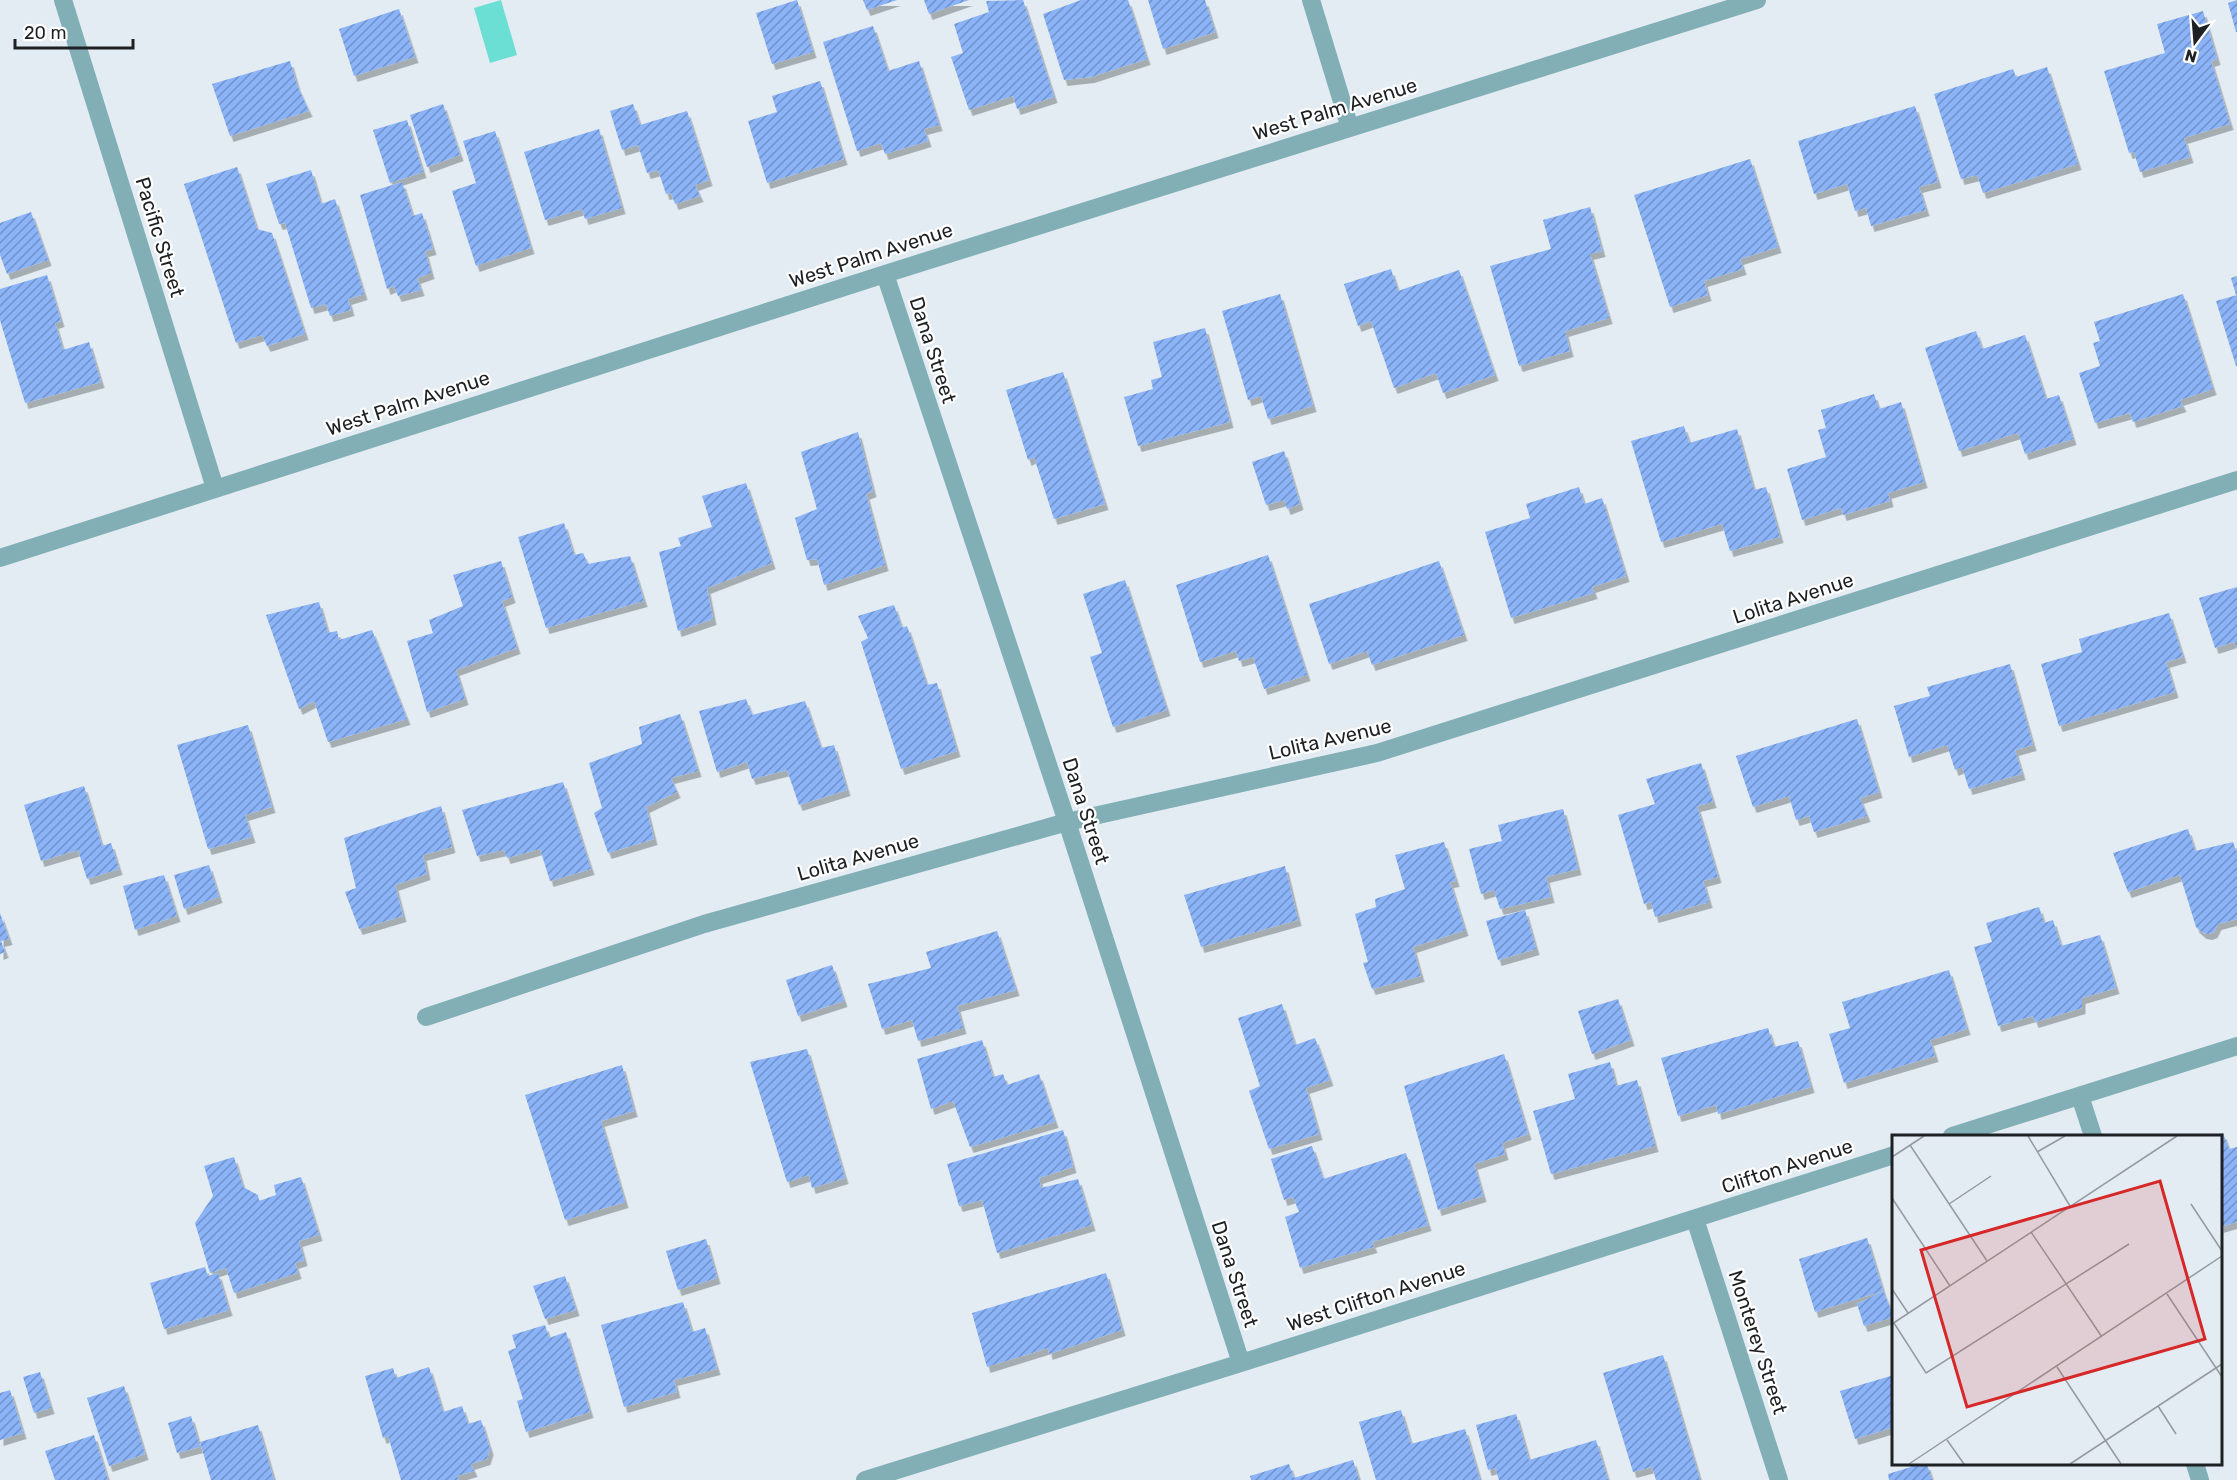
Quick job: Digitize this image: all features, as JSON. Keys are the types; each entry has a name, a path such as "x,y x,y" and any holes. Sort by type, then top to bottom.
{"street":[{"name":"Pacific Street","path":"63,0 215,488"},
{"path":"1311,0 1350,128"},
{"name":"West Palm Avenue","path":"0,558 885,274 1757,0"},
{"name":"Dana Street","path":"885,274 1066,822 1240,1363"},
{"name":"Lolita Avenue","path":"426,1017 704,924 1066,822 1377,753 2237,480"},
{"path":"1958,1135 2237,1046"},
{"path":"2080,1096 2092,1135"},
{"name":"Clifton Avenue","path":"1695,1219 1892,1155"},
{"name":"West Clifton Avenue","path":"865,1480 1695,1219"},
{"name":"Monterey Street","path":"1695,1219 1779,1480"},
{"path":"2194,1465 2200,1480"}],"shaded area":[{"path":"501,0 517,55 490,63 474,8"}],"building":[{"path":"797,0 813,52 772,64 756,13"},
{"path":"863,0 897,0 867,10"},
{"path":"924,0 969,0 929,14"},
{"path":"1023,0 1054,97 1017,109 1013,96 969,110 951,57 963,53 954,24 989,12 986,1"},
{"path":"1081,0 1128,0 1147,59 1091,77 1064,80 1043,14"},
{"path":"1148,0 1205,0 1215,32 1163,49"},
{"path":"2237,0 2237,32 2236,32 2228,3"},
{"path":"399,9 415,57 354,76 339,29"},
{"path":"2203,11 2217,59 2211,61 2230,124 2184,138 2190,157 2140,172 2134,152 2129,153 2104,71 2165,53 2157,24"},
{"path":"873,26 888,71 919,61 939,125 924,129 928,141 885,154 881,143 857,151 823,42"},
{"path":"290,61 297,85 309,111 230,136 212,84"},
{"path":"2047,67 2078,164 1983,193 1977,175 1961,179 1934,94 2013,69 2016,77"},
{"path":"820,81 844,159 767,183 748,121 777,112 772,96"},
{"path":"443,104 460,155 427,167 410,115"},
{"path":"633,104 640,125 687,111 709,180 695,185 700,196 675,204 671,193 666,194 658,170 647,173 638,145 622,150 610,111"},
{"path":"1915,106 1938,182 1919,187 1926,210 1871,226 1866,208 1855,211 1847,184 1814,194 1798,141"},
{"path":"407,120 423,172 390,183 373,130"},
{"path":"599,129 622,208 585,219 582,209 545,220 524,152"},
{"path":"495,131 531,248 476,266 452,191 476,183 463,141"},
{"path":"1750,159 1778,247 1740,259 1743,269 1704,281 1708,295 1670,307 1634,195"},
{"path":"237,167 257,229 272,233 305,334 267,346 262,335 236,343 184,184"},
{"path":"311,170 321,204 335,199 364,294 348,299 351,310 330,316 326,304 311,308 285,223 279,224 266,184"},
{"path":"402,182 413,216 422,213 433,249 425,251 431,273 417,278 421,290 398,296 394,286 387,289 360,195"},
{"path":"1590,207 1602,251 1590,254 1609,318 1565,331 1570,351 1519,366 1490,266 1551,249 1543,220"},
{"path":"31,212 48,260 7,274 0,255 0,223"},
{"path":"1391,269 1398,291 1459,270 1495,375 1443,393 1436,373 1394,388 1371,321 1358,326 1344,284"},
{"path":"47,275 61,321 55,323 63,350 89,342 101,382 25,403 0,320 0,289"},
{"path":"2237,276 2237,295 2236,295 2231,278"},
{"path":"1280,294 1313,406 1268,419 1261,396 1248,400 1222,311"},
{"path":"2183,294 2213,389 2180,400 2183,406 2133,422 2130,413 2095,423 2079,373 2100,366 2093,343 2100,341 2094,322"},
{"path":"2237,295 2237,366 2236,366 2216,301"},
{"path":"1205,328 1230,422 1138,446 1124,397 1153,389 1151,380 1162,377 1153,342"},
{"path":"1976,331 1982,349 2025,335 2046,399 2059,395 2073,439 2025,454 2018,433 1959,451 1925,348"},
{"path":"1063,372 1105,504 1054,519 1034,457 1028,460 1006,390"},
{"path":"1874,394 1879,409 1901,402 1924,482 1888,493 1890,501 1843,515 1841,508 1802,520 1787,469 1826,457 1818,430 1826,428 1821,410"},
{"path":"1684,426 1689,443 1737,429 1754,490 1766,487 1780,537 1730,551 1722,524 1661,542 1631,441"},
{"path":"858,432 873,491 866,494 885,565 824,585 817,559 807,560 795,518 817,509 801,452"},
{"path":"1284,451 1300,504 1287,509 1284,500 1266,505 1252,462"},
{"path":"746,483 772,563 707,588 713,619 678,631 659,552 681,546 678,538 712,527 702,496"},
{"path":"1579,487 1584,504 1602,498 1626,576 1592,587 1594,593 1511,618 1485,532 1530,518 1526,504"},
{"path":"564,523 574,555 583,553 588,564 630,556 644,601 546,628 518,537"},
{"path":"1268,555 1307,675 1264,689 1253,657 1239,661 1236,651 1200,662 1176,585"},
{"path":"501,561 512,597 502,601 517,648 456,670 465,699 427,712 407,641 433,633 429,620 463,606 453,575"},
{"path":"1439,561 1464,635 1372,665 1367,651 1329,664 1309,604"},
{"path":"1125,580 1167,710 1113,727 1090,657 1102,653 1083,594"},
{"path":"2237,587 2237,648 2234,642 2215,648 2199,598"},
{"path":"319,602 328,633 337,631 339,640 372,630 407,719 328,742 314,701 299,709 266,615"},
{"path":"894,605 902,628 907,626 927,685 937,683 957,751 901,769 861,642 868,638 858,616"},
{"path":"2169,613 2183,657 2166,662 2175,692 2059,726 2041,664 2082,652 2079,639"},
{"path":"2010,664 2033,745 2015,750 2022,774 1969,789 1962,767 1955,770 1947,745 1909,757 1894,706 1930,696 1927,687"},
{"path":"746,699 752,715 805,701 821,748 834,745 847,790 799,805 787,770 752,779 747,762 717,772 699,711"},
{"path":"680,714 698,771 671,778 677,792 646,807 654,839 608,853 594,813 602,808 589,763 642,744 639,727"},
{"path":"1857,719 1879,792 1860,798 1867,816 1814,832 1809,816 1796,820 1789,796 1753,807 1736,756"},
{"path":"248,725 272,807 245,815 252,837 208,849 177,745"},
{"path":"1701,763 1713,802 1697,806 1718,877 1703,881 1709,902 1655,917 1651,902 1644,904 1618,815 1655,804 1646,779"},
{"path":"563,782 591,869 550,881 540,849 507,858 504,850 477,856 462,810"},
{"path":"84,786 102,846 111,843 119,869 87,879 78,850 41,861 24,805"},
{"path":"441,806 452,847 423,855 427,874 395,885 403,916 359,929 345,892 356,888 344,838"},
{"path":"1563,809 1578,869 1546,877 1551,897 1500,909 1494,890 1481,894 1469,849 1502,841 1498,825"},
{"path":"2188,829 2195,851 2233,842 2237,853 2237,919 2218,924 2214,932 2209,934 2203,933 2196,927 2180,875 2128,892 2113,853"},
{"path":"1444,842 1456,881 1450,882 1465,930 1413,947 1421,976 1372,989 1363,963 1368,962 1355,914 1376,907 1375,899 1405,889 1395,855"},
{"path":"209,865 219,897 184,909 174,875"},
{"path":"1285,866 1298,920 1201,947 1184,895"},
{"path":"164,875 177,916 135,930 123,886"},
{"path":"2039,907 2044,923 2053,920 2061,946 2100,935 2116,988 2082,998 2082,1008 2035,1022 2033,1016 1998,1026 1974,947 1992,942 1986,923"},
{"path":"1525,910 1536,949 1498,960 1486,921"},
{"path":"0,913 9,939 1,941 5,952 0,954"},
{"path":"997,931 1016,990 957,1006 963,1028 918,1041 912,1020 882,1029 868,984 931,968 926,952"},
{"path":"832,965 844,1001 798,1016 786,980"},
{"path":"1949,970 1967,1029 1930,1040 1935,1056 1844,1083 1829,1034 1850,1028 1842,1002"},
{"path":"1618,999 1631,1040 1592,1054 1578,1011"},
{"path":"1282,1004 1295,1045 1315,1038 1330,1080 1306,1088 1319,1134 1269,1149 1249,1091 1260,1086 1238,1018"},
{"path":"1768,1028 1774,1047 1798,1041 1811,1087 1718,1114 1716,1105 1678,1116 1661,1058"},
{"path":"982,1040 993,1077 1003,1074 1007,1085 1039,1074 1055,1122 970,1147 953,1101 931,1109 917,1059"},
{"path":"807,1049 845,1178 812,1188 809,1175 787,1182 750,1062"},
{"path":"1504,1054 1528,1134 1502,1143 1505,1154 1474,1164 1483,1196 1438,1210 1404,1086"},
{"path":"1610,1062 1616,1086 1637,1080 1655,1146 1551,1174 1533,1111 1575,1099 1568,1074"},
{"path":"622,1065 634,1111 601,1121 625,1202 565,1220 525,1095"},
{"path":"1063,1130 1073,1167 1039,1178 1041,1188 1078,1179 1092,1225 997,1253 982,1200 959,1206 947,1164"},
{"path":"2223,1133 2229,1149 2237,1147 2237,1222 2222,1226 2222,1135 2216,1135"},
{"path":"1312,1146 1323,1179 1406,1153 1428,1225 1372,1242 1374,1247 1300,1268 1285,1217 1299,1212 1293,1197 1284,1200 1271,1159"},
{"path":"234,1157 243,1187 258,1195 259,1201 276,1195 274,1185 301,1177 319,1235 299,1241 304,1260 295,1263 298,1273 234,1293 226,1268 210,1273 195,1223 213,1196 204,1166"},
{"path":"1867,1238 1883,1291 1815,1312 1799,1259"},
{"path":"706,1239 717,1278 678,1290 666,1251"},
{"path":"205,1267 208,1276 218,1273 229,1310 164,1329 150,1283"},
{"path":"1106,1273 1122,1330 1049,1354 1048,1348 987,1367 972,1313"},
{"path":"565,1276 576,1310 545,1319 533,1286"},
{"path":"1883,1291 1892,1318 1864,1326 1857,1304"},
{"path":"683,1302 692,1332 705,1328 717,1369 674,1380 677,1392 624,1407 601,1325"},
{"path":"545,1325 549,1338 566,1332 590,1412 526,1432 517,1401 523,1399 508,1351 516,1348 512,1335"},
{"path":"1663,1355 1700,1480 1656,1480 1652,1467 1633,1472 1603,1373"},
{"path":"429,1367 443,1412 462,1406 468,1424 481,1420 490,1449 487,1459 471,1464 474,1471 457,1476 459,1480 401,1480 388,1436 383,1438 365,1376 393,1368 396,1378"},
{"path":"40,1372 51,1408 34,1413 23,1377"},
{"path":"1892,1376 1892,1428 1855,1439 1840,1391"},
{"path":"124,1386 145,1454 109,1466 87,1398"},
{"path":"10,1390 23,1433 0,1440 0,1393"},
{"path":"1401,1410 1411,1444 1465,1429 1480,1480 1376,1480 1359,1422"},
{"path":"1516,1414 1529,1460 1596,1440 1608,1480 1499,1480 1495,1468 1488,1470 1476,1425"},
{"path":"191,1416 200,1447 177,1453 168,1423"},
{"path":"258,1425 274,1480 211,1480 200,1442"},
{"path":"94,1435 108,1480 55,1480 45,1451"},
{"path":"1353,1460 1359,1480 1251,1480 1250,1476 1289,1464 1294,1478"},
{"path":"1910,1465 1927,1465 1932,1480 1889,1480 1888,1474 1911,1467"}]}
